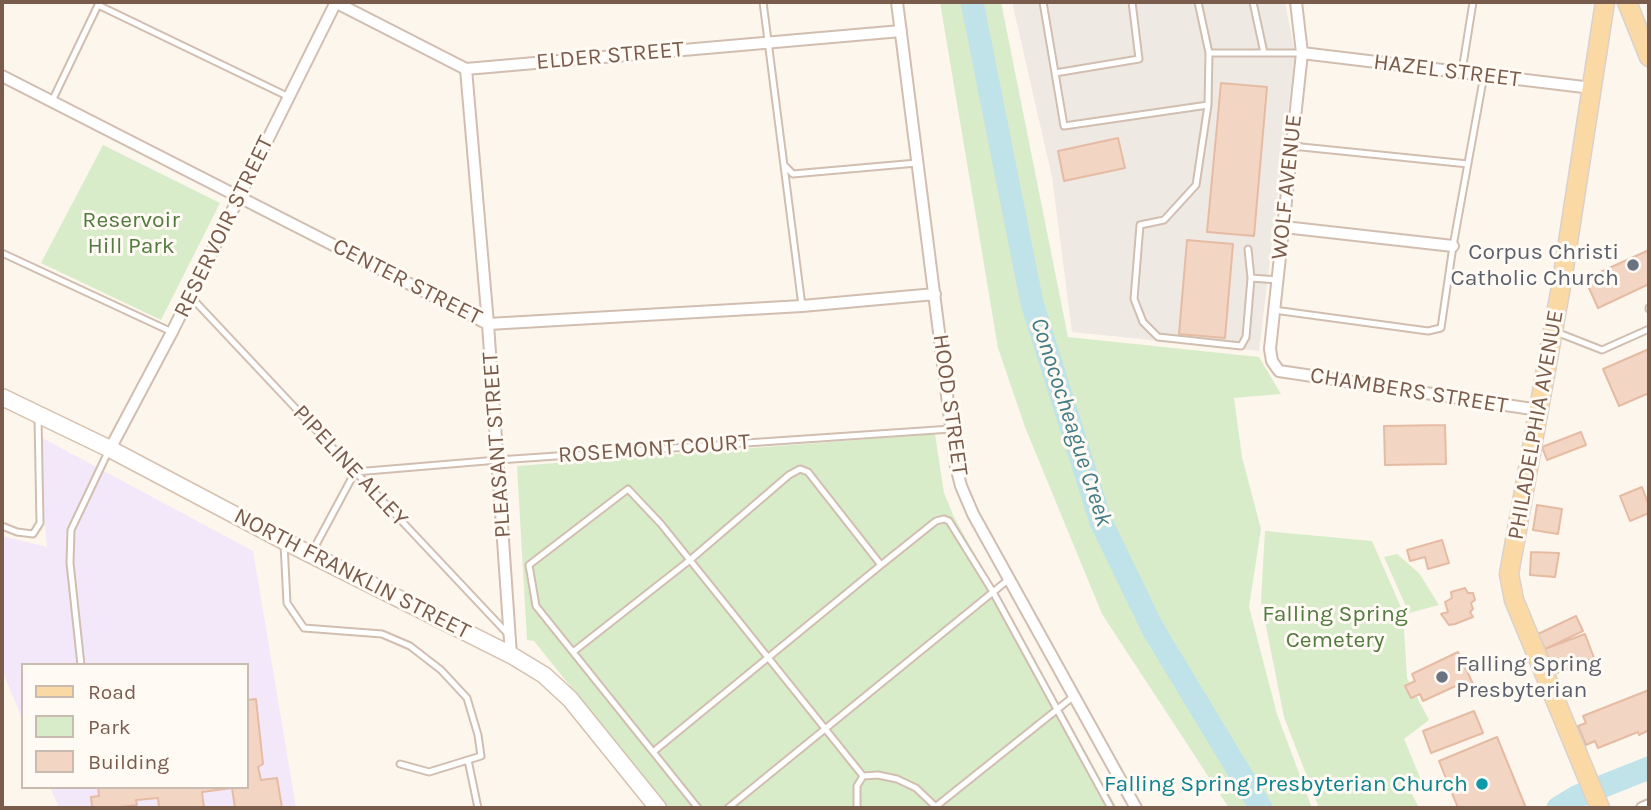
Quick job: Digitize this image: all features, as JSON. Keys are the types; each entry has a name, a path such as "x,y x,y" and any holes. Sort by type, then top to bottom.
{"main road":[{"name":"PHILADELPHIA AVENUE","path":"1596,797 1514,600 1510,566 1553,331 1605,2"},
{"path":"1626,2 1647,52"},
{"path":"1600,36 1609,25 1620,22 1631,27 1647,52"}],"street":[{"path":"335,2 466,69"},
{"name":"RESERVOIR STREET","path":"110,449 172,332 335,2"},
{"name":"HOOD STREET","path":"897,2 961,486 973,513 1136,808"},
{"name":"WOLF AVENUE","path":"1279,371 1272,361 1270,349 1302,53 1296,2"},
{"name":"ELDER STREET","path":"466,69 901,31"},
{"name":"HAZEL STREET","path":"1302,53 1592,88"},
{"name":"PLEASANT STREET","path":"466,69 488,324 511,654"},
{"name":"CENTER STREET","path":"2,76 488,324 802,306 935,295"},
{"path":"1284,227 1453,246"},
{"name":"CHAMBERS STREET","path":"1279,371 1539,411"},
{"name":"NORTH FRANKLIN STREET","path":"2,397 110,449 284,541 511,654 544,675 570,699 658,808"},
{"path":"1642,808 1649,805"}],"lane":[{"path":"763,2 802,306"},
{"path":"1043,2 1064,126 1208,105"},
{"path":"1055,74 1139,60 1132,2"},
{"path":"1198,2 1209,53 1208,105 1196,186 1164,220 1140,225 1134,299 1143,322 1158,337 1241,345 1246,337 1251,278 1248,249"},
{"path":"1253,2 1264,53"},
{"path":"1462,72 1473,2"},
{"path":"52,101 99,3 289,97"},
{"path":"1209,53 1302,53"},
{"path":"1274,310 1436,330 1441,328 1484,75"},
{"path":"1292,146 1468,164"},
{"path":"784,166 793,174 918,163"},
{"path":"2,253 172,332"},
{"path":"1251,278 1278,280"},
{"name":"PIPELINE ALLEY","path":"190,296 510,636"},
{"path":"1553,331 1602,350 1649,329"},
{"path":"2,526 33,534 40,523 38,415"},
{"name":"ROSEMONT COURT","path":"355,472 952,429"},
{"path":"81,663 70,563 71,530 110,449"},
{"path":"573,652 690,560 789,475 800,469 808,472 881,565"},
{"path":"311,554 355,472"},
{"path":"698,808 536,607 529,565 628,489 690,560 863,776"},
{"path":"653,752 881,565 936,521 944,519 949,521 993,592 1111,808"},
{"path":"284,541 287,603 304,628 382,634 410,646 442,670 467,698 481,756 429,772 400,764"},
{"path":"728,808 1009,579"},
{"path":"863,776 878,775 897,779 916,788 936,808 1074,696"},
{"path":"468,760 478,808"},
{"path":"857,808 857,786 863,776"}],"shaded area":[{"path":"1012,2 1285,2 1295,53 1259,351 1072,332 1052,177"},
{"path":"35,434 253,551 296,808 59,808 51,789 248,789 248,663 21,663 21,716 2,670 2,536 47,547"}],"green space":[{"path":"940,2 1001,2 1068,337 1259,357 1281,394 1234,398 1242,457 1261,529 1249,607 1277,714 1312,808 1229,808 1102,614 1025,427 998,348"},
{"name":"Reservoir Hill Park","path":"103,145 220,203 161,320 41,263"},
{"path":"935,434 944,493 954,517 1117,808 668,808 534,641 527,640 517,466"},
{"name":"Falling Spring Cemetery","path":"1265,531 1372,541 1403,612 1407,678 1429,720 1404,739 1422,782 1411,792 1419,808 1319,808 1284,717 1261,601"},
{"path":"1397,554 1419,573 1439,605 1409,613 1384,557"}],"building":[{"path":"1221,83 1267,87 1254,236 1207,232"},
{"path":"1118,138 1125,168 1064,181 1058,151"},
{"path":"1187,240 1233,244 1225,338 1179,334"},
{"name":"Corpus Christi Catholic Church","path":"1649,250 1649,284 1598,308 1585,279"},
{"path":"1649,349 1649,393 1619,406 1603,369"},
{"path":"1445,425 1446,464 1385,465 1384,426"},
{"path":"1581,432 1586,445 1547,460 1542,447"},
{"path":"1642,487 1649,513 1630,521 1620,496"},
{"path":"1537,505 1562,509 1558,534 1533,530"},
{"path":"1442,540 1449,563 1428,569 1425,557 1410,561 1407,550"},
{"path":"1531,552 1559,553 1555,577 1530,575"},
{"path":"1465,588 1468,593 1473,593 1475,600 1471,603 1473,609 1470,612 1473,617 1449,625 1441,614 1448,612 1445,602 1452,598 1451,592"},
{"path":"1576,616 1583,631 1545,649 1538,634"},
{"path":"1585,634 1594,658 1554,674 1545,649"},
{"name":"Falling Spring Presbyterian","path":"1458,652 1474,686 1463,691 1460,684 1423,701 1420,694 1411,698 1405,686 1415,681 1412,674"},
{"path":"1649,690 1649,730 1598,748 1595,741 1586,745 1578,726 1586,723 1583,716"},
{"path":"256,699 263,764 258,767 261,780 277,778 282,808 235,808 232,789 248,789 248,700"},
{"path":"1474,711 1483,733 1431,753 1423,731"},
{"name":"Falling Spring Presbyterian Church","path":"1497,737 1526,808 1458,808 1439,761"},
{"path":"98,789 224,789 202,792 204,808 159,808 158,798 136,800 137,805 92,807 91,797 99,796"}],"waterway":[{"name":"Conococheague Creek","path":"972,2 1032,303 1101,522 1153,629 1261,808"},
{"path":"1558,808 1576,797 1649,768"}],"place":[{"name":"Corpus Christi Catholic Church","path":"1633,265"},
{"name":"Falling Spring Presbyterian","path":"1442,677"},
{"name":"Falling Spring Presbyterian Church","path":"1482,784"}]}
